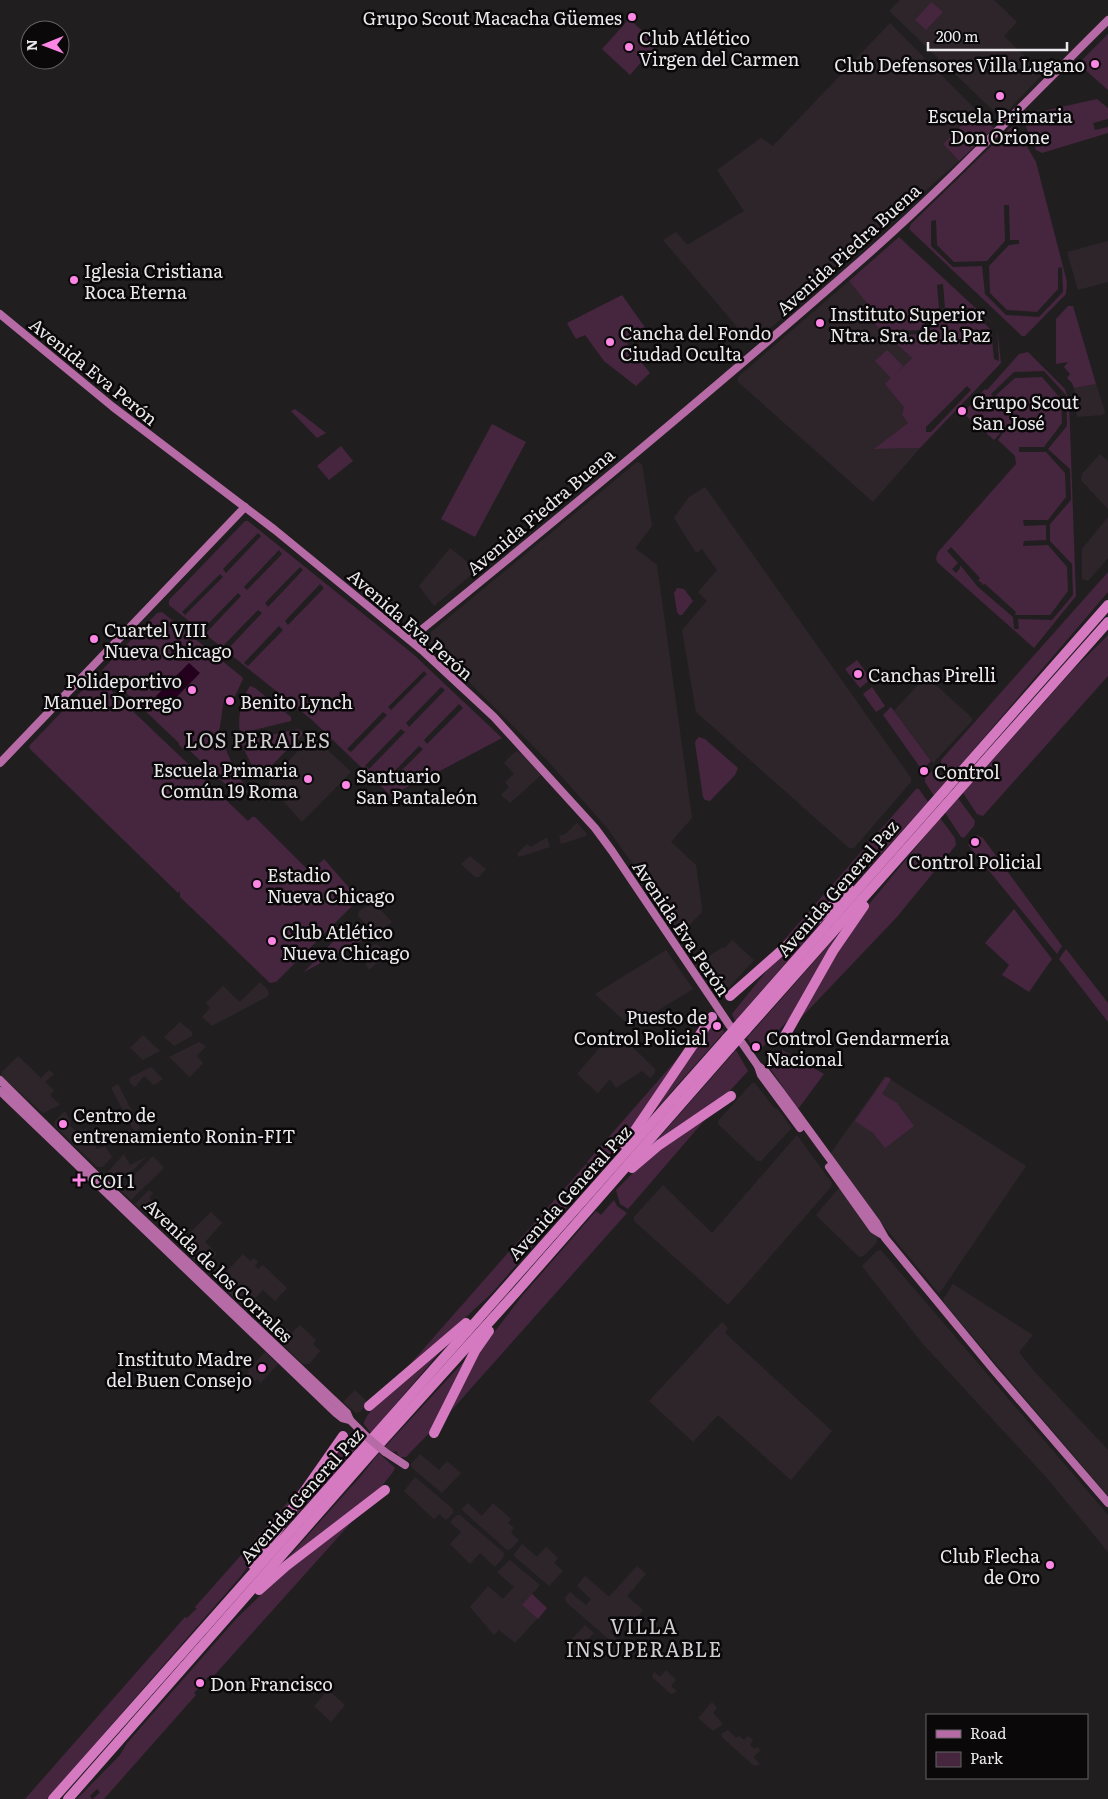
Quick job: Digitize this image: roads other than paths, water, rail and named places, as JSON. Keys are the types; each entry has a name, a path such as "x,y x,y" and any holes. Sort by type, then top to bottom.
{"highway":[{"path":"1080,636 1108,598"},
{"name":"Avenida General Paz","path":"958,784 1080,636 1108,605"},
{"name":"Avenida General Paz","path":"744,1026 883,862 932,813 1108,622"},
{"path":"1074,660 1108,631"},
{"name":"Avenida General Paz","path":"68,1799 375,1449 520,1289 599,1190 728,1043 908,848 932,813"},
{"path":"782,1041 842,937 908,848"},
{"path":"730,996 883,862"},
{"path":"599,1190 628,1142 712,1017"},
{"path":"599,1190 653,1149 731,1096"},
{"name":"Avenida General Paz","path":"53,1799 514,1277 599,1190"},
{"path":"369,1406 458,1330 514,1277"},
{"path":"434,1433 475,1351 520,1289"},
{"path":"219,1612 343,1436"},
{"path":"230,1616 286,1566 385,1490"}],"main road":[{"name":"Avenida Piedra Buena","path":"410,639 827,291 1002,127 1108,20"},
{"name":"Avenida Eva Perón","path":"0,314 113,407 245,507 410,639 494,717 595,828 730,1026"},
{"path":"0,763 245,507"},
{"path":"742,1043 758,1066 761,1075 873,1229 881,1234 992,1368 1108,1502"},
{"name":"Avenida de los Corrales","path":"0,1080 97,1176 347,1413 350,1420 367,1437 405,1465"},
{"name":"Avenida de los Corrales","path":"0,1091 337,1414 342,1418 350,1420"}],"place":[{"name":"Grupo Scout Macacha Güemes","path":"632,17"},
{"name":"Club Atlético Virgen del Carmen","path":"629,47"},
{"name":"Club Defensores Villa Lugano","path":"1095,64"},
{"name":"Escuela Primaria Don Orione","path":"1000,96"},
{"name":"Iglesia Cristiana Roca Eterna","path":"74,280"},
{"name":"Instituto Superior Ntra. Sra. de la Paz","path":"820,323"},
{"name":"Cancha del Fondo Ciudad Oculta","path":"610,342"},
{"name":"Grupo Scout San José","path":"962,411"},
{"name":"Cuartel VIII Nueva Chicago","path":"94,639"},
{"name":"Canchas Pirelli","path":"858,674"},
{"name":"Polideportivo Manuel Dorrego","path":"192,690"},
{"name":"Benito Lynch","path":"230,701"},
{"name":"Control","path":"924,771"},
{"name":"Escuela Primaria Común 19 Roma","path":"308,779"},
{"name":"Santuario San Pantaleón","path":"346,785"},
{"name":"Control Policial","path":"975,842"},
{"name":"Estadio Nueva Chicago","path":"257,884"},
{"name":"Club Atlético Nueva Chicago","path":"272,941"},
{"name":"Puesto de Control Policial","path":"717,1026"},
{"name":"Control Gendarmería Nacional","path":"756,1047"},
{"name":"Centro de entrenamiento Ronin-FIT","path":"63,1124"},
{"name":"COI 1","path":"79,1180"},
{"name":"Instituto Madre del Buen Consejo","path":"262,1368"},
{"name":"Club Flecha de Oro","path":"1050,1565"},
{"name":"Don Francisco","path":"200,1683"}],"district":[{"name":"LOS PERALES","path":"258,739"},
{"name":"VILLA INSUPERABLE","path":"644,1636"}]}
